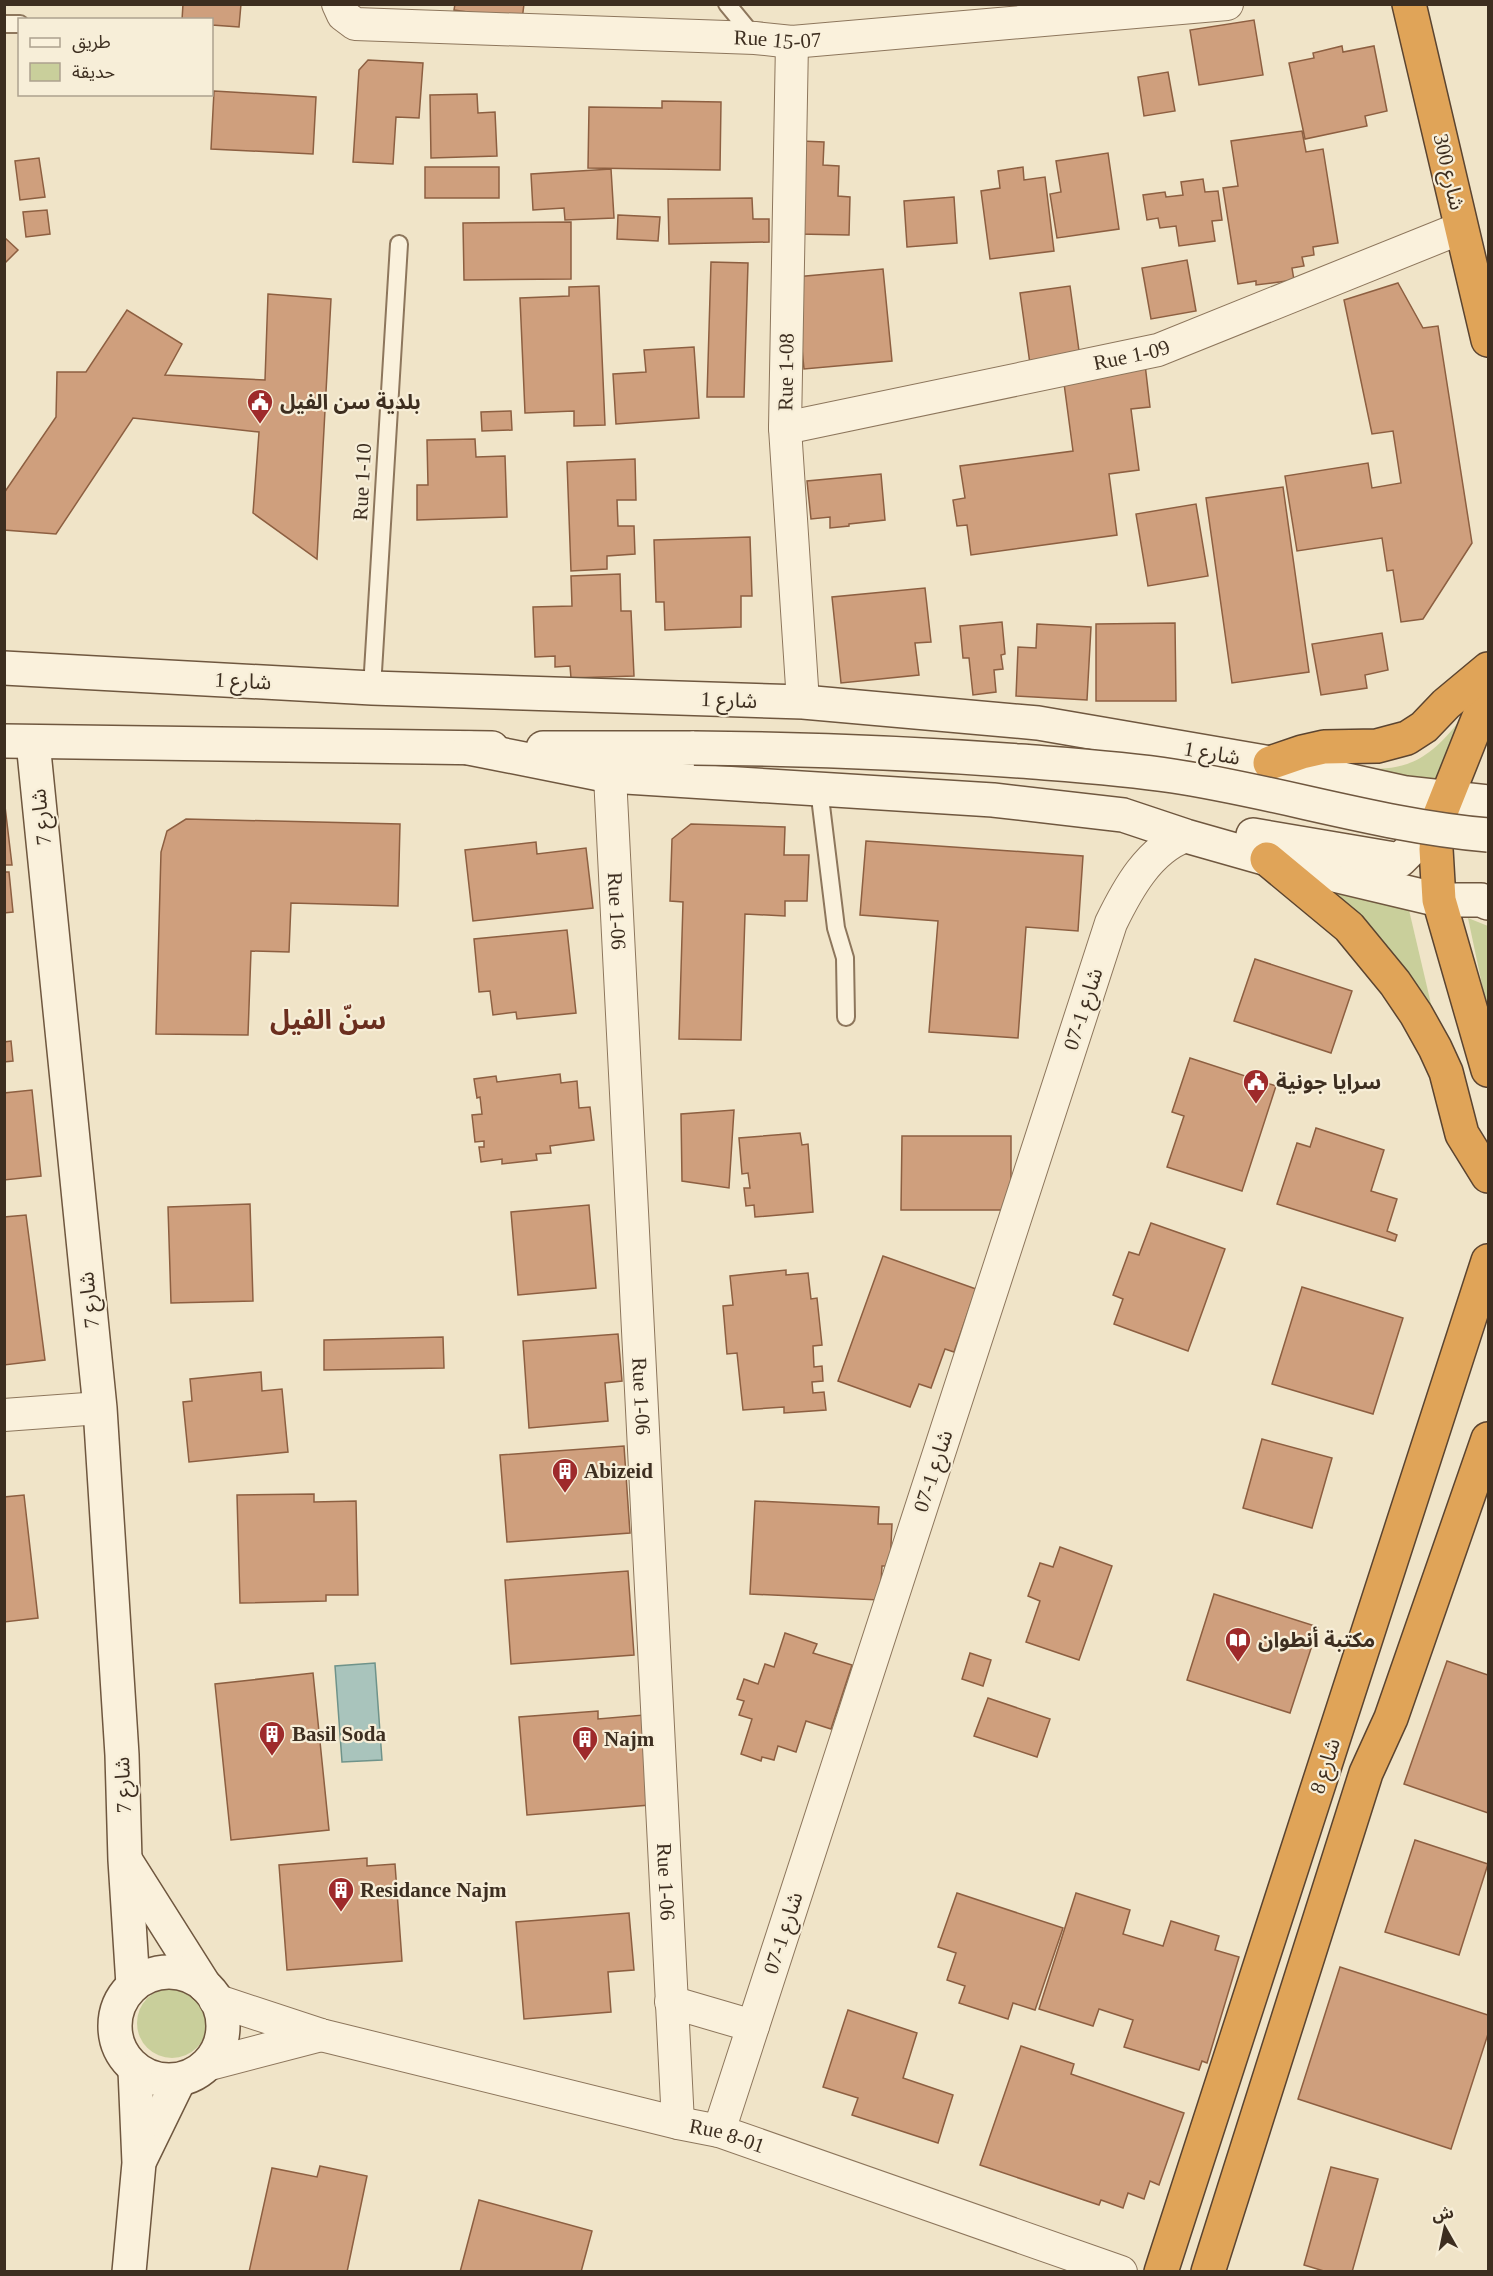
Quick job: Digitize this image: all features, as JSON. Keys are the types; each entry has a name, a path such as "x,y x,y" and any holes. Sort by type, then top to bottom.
{"highway":[{"name":"شارع 300","path":"1409,4 1488,340"},
{"path":"1270,763 1324,747 1377,746 1407,738 1424,727 1446,704 1488,669"},
{"path":"1488,694 1439,817 1437,834 1439,900 1488,1070"},
{"path":"1267,859 1349,927 1395,983 1416,1014 1438,1056 1452,1093 1462,1134 1488,1176"},
{"name":"شارع 8","path":"1161,2271 1488,1261"},
{"path":"1318,1927 1332,1802 1488,1335"},
{"path":"1208,2271 1366,1773 1391,1718 1488,1439"}],"main road":[{"name":"شارع 1","path":"4,668 372,688 803,702 1038,723 1270,763 1406,793 1488,802"},
{"path":"19,741 469,748 694,748 930,755 1127,770 1176,776 1434,828 1488,835"},
{"name":"شارع 7","path":"19,741 100,1408 122,1755 125,1860 133,1985"},
{"path":"469,748 610,776 993,800 1123,814 1400,860 1413,847 1415,830 1406,793"},
{"path":"1123,814 1186,836 1267,859 1439,900 1481,900 1488,903"},
{"path":"125,1860 210,1993 222,2017 222,2035 217,2051 192,2073 139,2163"},
{"path":"192,2073 156,2079 135,2070 126,2060 118,2044 114,2027 117,2010 125,1994 133,1985 153,1974 171,1972 189,1976 210,1993"},
{"path":"129,2271 139,2163 135,2070"}],"street":[{"name":"Rue 15-07","path":"338,4 343,15 355,24 755,38 792,42 1227,4"},
{"name":"Rue 1-08","path":"792,42 785,428 803,702"},
{"name":"Rue 1-09","path":"785,428 1158,350 1461,228"},
{"name":"Rue 1-06","path":"610,776 678,2123"},
{"name":"شارع 1-07","path":"719,2131 1111,923 1129,890 1157,853 1170,841 1186,836"},
{"path":"4,1415 100,1408"},
{"name":"Rue 8-01","path":"210,1993 321,2035 678,2123 719,2131 1121,2271"},
{"path":"671,2002 753,2025"},
{"path":"192,2073 321,2035"}],"lane":[{"path":"727,4 755,38"},
{"name":"Rue 1-10","path":"372,688 399,244"},
{"path":"819,789 836,928 845,958 846,1017"}],"green space":[{"path":"1460,720 1441,788 1329,768 1387,768 1417,760 1445,738"},
{"path":"1307,863 1409,910 1439,1038"},
{"path":"1468,918 1488,926 1488,1013"},
{"path":"172,1988 185,1991 197,1998 204,2010 207,2023 204,2036 197,2048 185,2055 172,2058 159,2055 147,2048 140,2036 137,2023 140,2010 147,1998 159,1991"}],"water":[{"path":"375,1663 382,1760 342,1762 335,1666"}],"building":[{"path":"183,4 241,4 239,27 213,25 213,18 182,18"},
{"path":"455,4 524,4 522,20 454,10"},
{"path":"1254,20 1263,75 1199,85 1190,30"},
{"path":"1342,46 1343,52 1374,46 1387,111 1365,116 1367,126 1305,139 1289,63 1314,58 1313,53"},
{"path":"368,60 423,63 419,118 396,117 393,164 353,162 359,70"},
{"path":"1168,72 1175,111 1144,116 1138,77"},
{"path":"214,91 316,97 313,154 211,149"},
{"path":"477,94 478,113 495,112 497,156 431,158 430,95"},
{"path":"662,101 721,102 720,170 588,168 589,107 662,108"},
{"path":"1302,131 1306,152 1323,149 1338,243 1313,247 1314,255 1302,257 1304,266 1292,268 1294,280 1256,285 1256,281 1238,284 1223,188 1238,186 1231,141"},
{"path":"801,141 824,142 823,165 839,166 838,196 850,197 849,235 798,234"},
{"path":"1108,153 1119,229 1057,238 1050,194 1061,192 1056,161"},
{"path":"39,158 45,197 20,200 15,161"},
{"path":"425,167 499,167 499,198 425,198"},
{"path":"1023,167 1024,180 1045,177 1054,251 990,259 981,191 1000,188 998,171"},
{"path":"611,169 614,218 565,220 564,208 533,210 531,174"},
{"path":"1203,179 1205,192 1218,191 1222,220 1212,221 1215,241 1179,246 1176,226 1160,228 1158,218 1147,220 1143,195 1165,192 1166,197 1183,195 1181,182"},
{"path":"954,197 957,243 907,247 904,201"},
{"path":"752,198 753,219 769,219 769,242 669,244 668,199"},
{"path":"47,210 50,234 26,237 23,212"},
{"path":"618,215 660,217 658,241 617,239"},
{"path":"571,222 571,279 464,280 463,223"},
{"path":"4,237 18,250 4,264"},
{"path":"1187,260 1196,311 1151,319 1142,268"},
{"path":"711,262 748,263 744,397 707,397"},
{"path":"883,269 892,361 804,369 795,277"},
{"path":"1398,283 1423,328 1438,326 1472,543 1423,619 1401,622 1393,570 1387,571 1382,538 1297,551 1285,476 1368,463 1372,488 1401,483 1393,431 1372,434 1344,300"},
{"path":"599,286 605,425 574,426 574,411 525,413 520,298 569,296 569,287"},
{"path":"1070,286 1081,365 1031,371 1020,293"},
{"name":"بلدية سن الفيل","path":"268,294 331,299 317,559 253,513 259,432 133,418 56,534 4,530 4,493 56,417 57,372 86,372 127,310 182,344 165,375 265,380"},
{"path":"694,347 699,418 616,424 613,374 646,372 644,350"},
{"path":"1145,364 1150,407 1131,409 1139,470 1109,474 1117,535 971,555 967,525 957,526 953,500 965,498 960,466 1073,451 1063,376"},
{"path":"511,411 512,430 482,431 481,412"},
{"path":"475,439 476,457 505,456 507,517 417,520 417,485 428,485 427,440"},
{"path":"635,459 636,500 617,500 618,526 634,526 635,554 607,556 607,569 571,571 567,462"},
{"path":"881,474 885,520 830,528 830,517 811,519 807,481"},
{"path":"1283,487 1309,672 1232,683 1206,498"},
{"path":"1196,504 1208,576 1148,586 1136,514"},
{"path":"750,537 752,596 741,596 741,627 665,630 664,602 656,602 654,540"},
{"path":"620,574 621,611 631,611 634,676 571,678 570,666 555,667 555,656 535,657 533,607 572,606 571,576"},
{"path":"925,588 931,642 915,643 919,675 841,683 832,597"},
{"path":"1002,622 1005,654 1001,655 1003,669 994,670 996,692 973,695 969,658 963,658 960,626"},
{"path":"1175,623 1176,701 1096,701 1096,624"},
{"path":"1037,624 1091,627 1087,700 1016,696 1018,647 1036,648"},
{"path":"1382,633 1388,670 1365,675 1367,688 1321,695 1312,644"},
{"path":"4,798 12,865 4,865"},
{"path":"186,819 400,824 398,906 291,903 289,952 251,951 248,1035 156,1034 161,852 167,831"},
{"path":"691,824 785,827 784,855 809,855 807,901 785,901 785,916 745,914 741,1040 679,1039 683,902 670,901 672,839"},
{"path":"866,841 1083,856 1078,931 1026,927 1018,1038 929,1032 938,921 860,915"},
{"path":"536,842 537,854 586,848 593,908 473,921 465,850"},
{"path":"4,872 9,872 13,912 4,913"},
{"path":"567,930 576,1013 517,1019 516,1012 493,1015 490,991 479,992 474,939"},
{"path":"1255,959 1352,991 1331,1053 1234,1021"},
{"path":"11,1041 13,1061 4,1062 4,1042"},
{"path":"1190,1058 1276,1086 1242,1191 1167,1167 1184,1116 1172,1112"},
{"path":"560,1074 561,1083 577,1081 579,1108 590,1107 594,1140 550,1146 551,1153 536,1154 537,1160 502,1164 502,1159 481,1162 479,1147 484,1147 484,1141 475,1142 472,1115 482,1114 480,1097 477,1098 474,1079 496,1076 497,1082"},
{"path":"32,1090 41,1176 4,1180 4,1093"},
{"path":"734,1110 729,1188 682,1181 681,1114"},
{"path":"1316,1128 1384,1150 1371,1191 1397,1199 1387,1231 1397,1235 1395,1241 1277,1204 1297,1143 1310,1147"},
{"path":"800,1133 802,1145 808,1144 813,1212 755,1217 754,1205 746,1206 744,1188 750,1188 748,1173 742,1174 739,1138"},
{"path":"902,1136 1011,1136 1011,1210 901,1210"},
{"path":"250,1204 253,1301 171,1303 168,1207"},
{"path":"589,1205 596,1288 518,1295 511,1212"},
{"path":"26,1215 45,1360 4,1365 4,1217"},
{"path":"1151,1223 1225,1249 1188,1351 1114,1324 1123,1299 1113,1295 1129,1252 1139,1255"},
{"path":"883,1256 976,1289 954,1352 945,1349 931,1388 919,1384 910,1407 838,1381"},
{"path":"786,1270 786,1275 808,1273 811,1299 817,1298 822,1345 813,1346 814,1367 822,1366 823,1381 812,1382 813,1393 824,1392 826,1410 784,1413 784,1407 743,1410 737,1353 727,1354 723,1306 733,1305 730,1276"},
{"path":"1302,1287 1403,1318 1373,1414 1272,1384"},
{"path":"618,1334 622,1381 605,1383 608,1421 529,1428 523,1341"},
{"path":"443,1337 444,1368 324,1370 324,1340"},
{"path":"261,1372 262,1391 282,1389 288,1452 189,1462 183,1402 192,1401 190,1379"},
{"path":"1262,1439 1332,1458 1312,1528 1243,1508"},
{"name":"Abizeid","path":"624,1446 630,1533 507,1542 500,1455"},
{"path":"314,1494 314,1502 356,1501 358,1595 326,1595 326,1601 240,1603 237,1495"},
{"path":"24,1495 38,1618 4,1622 4,1497"},
{"path":"755,1501 879,1507 878,1524 892,1524 890,1566 882,1566 880,1600 750,1594"},
{"path":"1060,1547 1112,1566 1079,1660 1026,1642 1040,1601 1028,1596 1040,1563 1053,1567"},
{"path":"628,1571 634,1655 511,1664 505,1580"},
{"path":"1214,1594 1318,1627 1290,1713 1187,1680"},
{"path":"785,1633 817,1644 813,1653 852,1665 831,1729 806,1721 796,1752 778,1746 774,1760 762,1757 761,1761 741,1754 752,1719 739,1715 744,1701 737,1699 744,1679 758,1684 765,1664 774,1667"},
{"path":"970,1653 991,1660 983,1686 962,1679"},
{"path":"1447,1661 1488,1675 1488,1813 1404,1784"},
{"name":"Basil Soda","path":"313,1673 329,1830 231,1840 215,1684"},
{"path":"988,1698 1050,1719 1037,1757 974,1736"},
{"name":"Najm","path":"598,1711 598,1719 644,1715 650,1805 527,1815 519,1717"},
{"path":"1415,1840 1488,1864 1459,1955 1385,1932"},
{"name":"Residance Najm","path":"367,1858 367,1866 395,1864 402,1961 287,1970 279,1865"},
{"path":"957,1893 1063,1928 1035,2010 1013,2003 1008,2019 959,2003 965,1986 947,1980 956,1953 938,1947"},
{"path":"1076,1893 1130,1910 1123,1934 1163,1946 1171,1921 1219,1936 1215,1950 1239,1957 1207,2063 1202,2061 1199,2070 1124,2047 1133,2020 1099,2009 1093,2026 1039,2009"},
{"path":"629,1913 634,1970 608,1972 611,2012 524,2019 516,1922"},
{"path":"1340,1967 1488,2015 1488,2034 1451,2149 1298,2099"},
{"path":"848,2010 917,2033 903,2078 953,2095 938,2143 852,2115 858,2098 823,2087"},
{"path":"1021,2046 1074,2064 1071,2074 1184,2113 1159,2185 1150,2181 1144,2199 1128,2193 1123,2208 1101,2200 1099,2205 980,2165"},
{"path":"320,2166 367,2176 347,2272 249,2272 272,2168 317,2177"},
{"path":"1331,2167 1378,2179 1352,2272 1327,2272 1304,2265"},
{"path":"479,2200 592,2231 581,2272 460,2272"}],"place":[{"name":"بلدية سن الفيل","path":"260,425"},
{"name":"سرايا جونية","path":"1256,1105"},
{"name":"Abizeid","path":"565,1494"},
{"name":"مكتبة أنطوان","path":"1238,1663"},
{"name":"Basil Soda","path":"272,1757"},
{"name":"Najm","path":"585,1762"},
{"name":"Residance Najm","path":"341,1913"}],"district":[{"name":"سنّ الفيل","path":"328,1020"}]}
